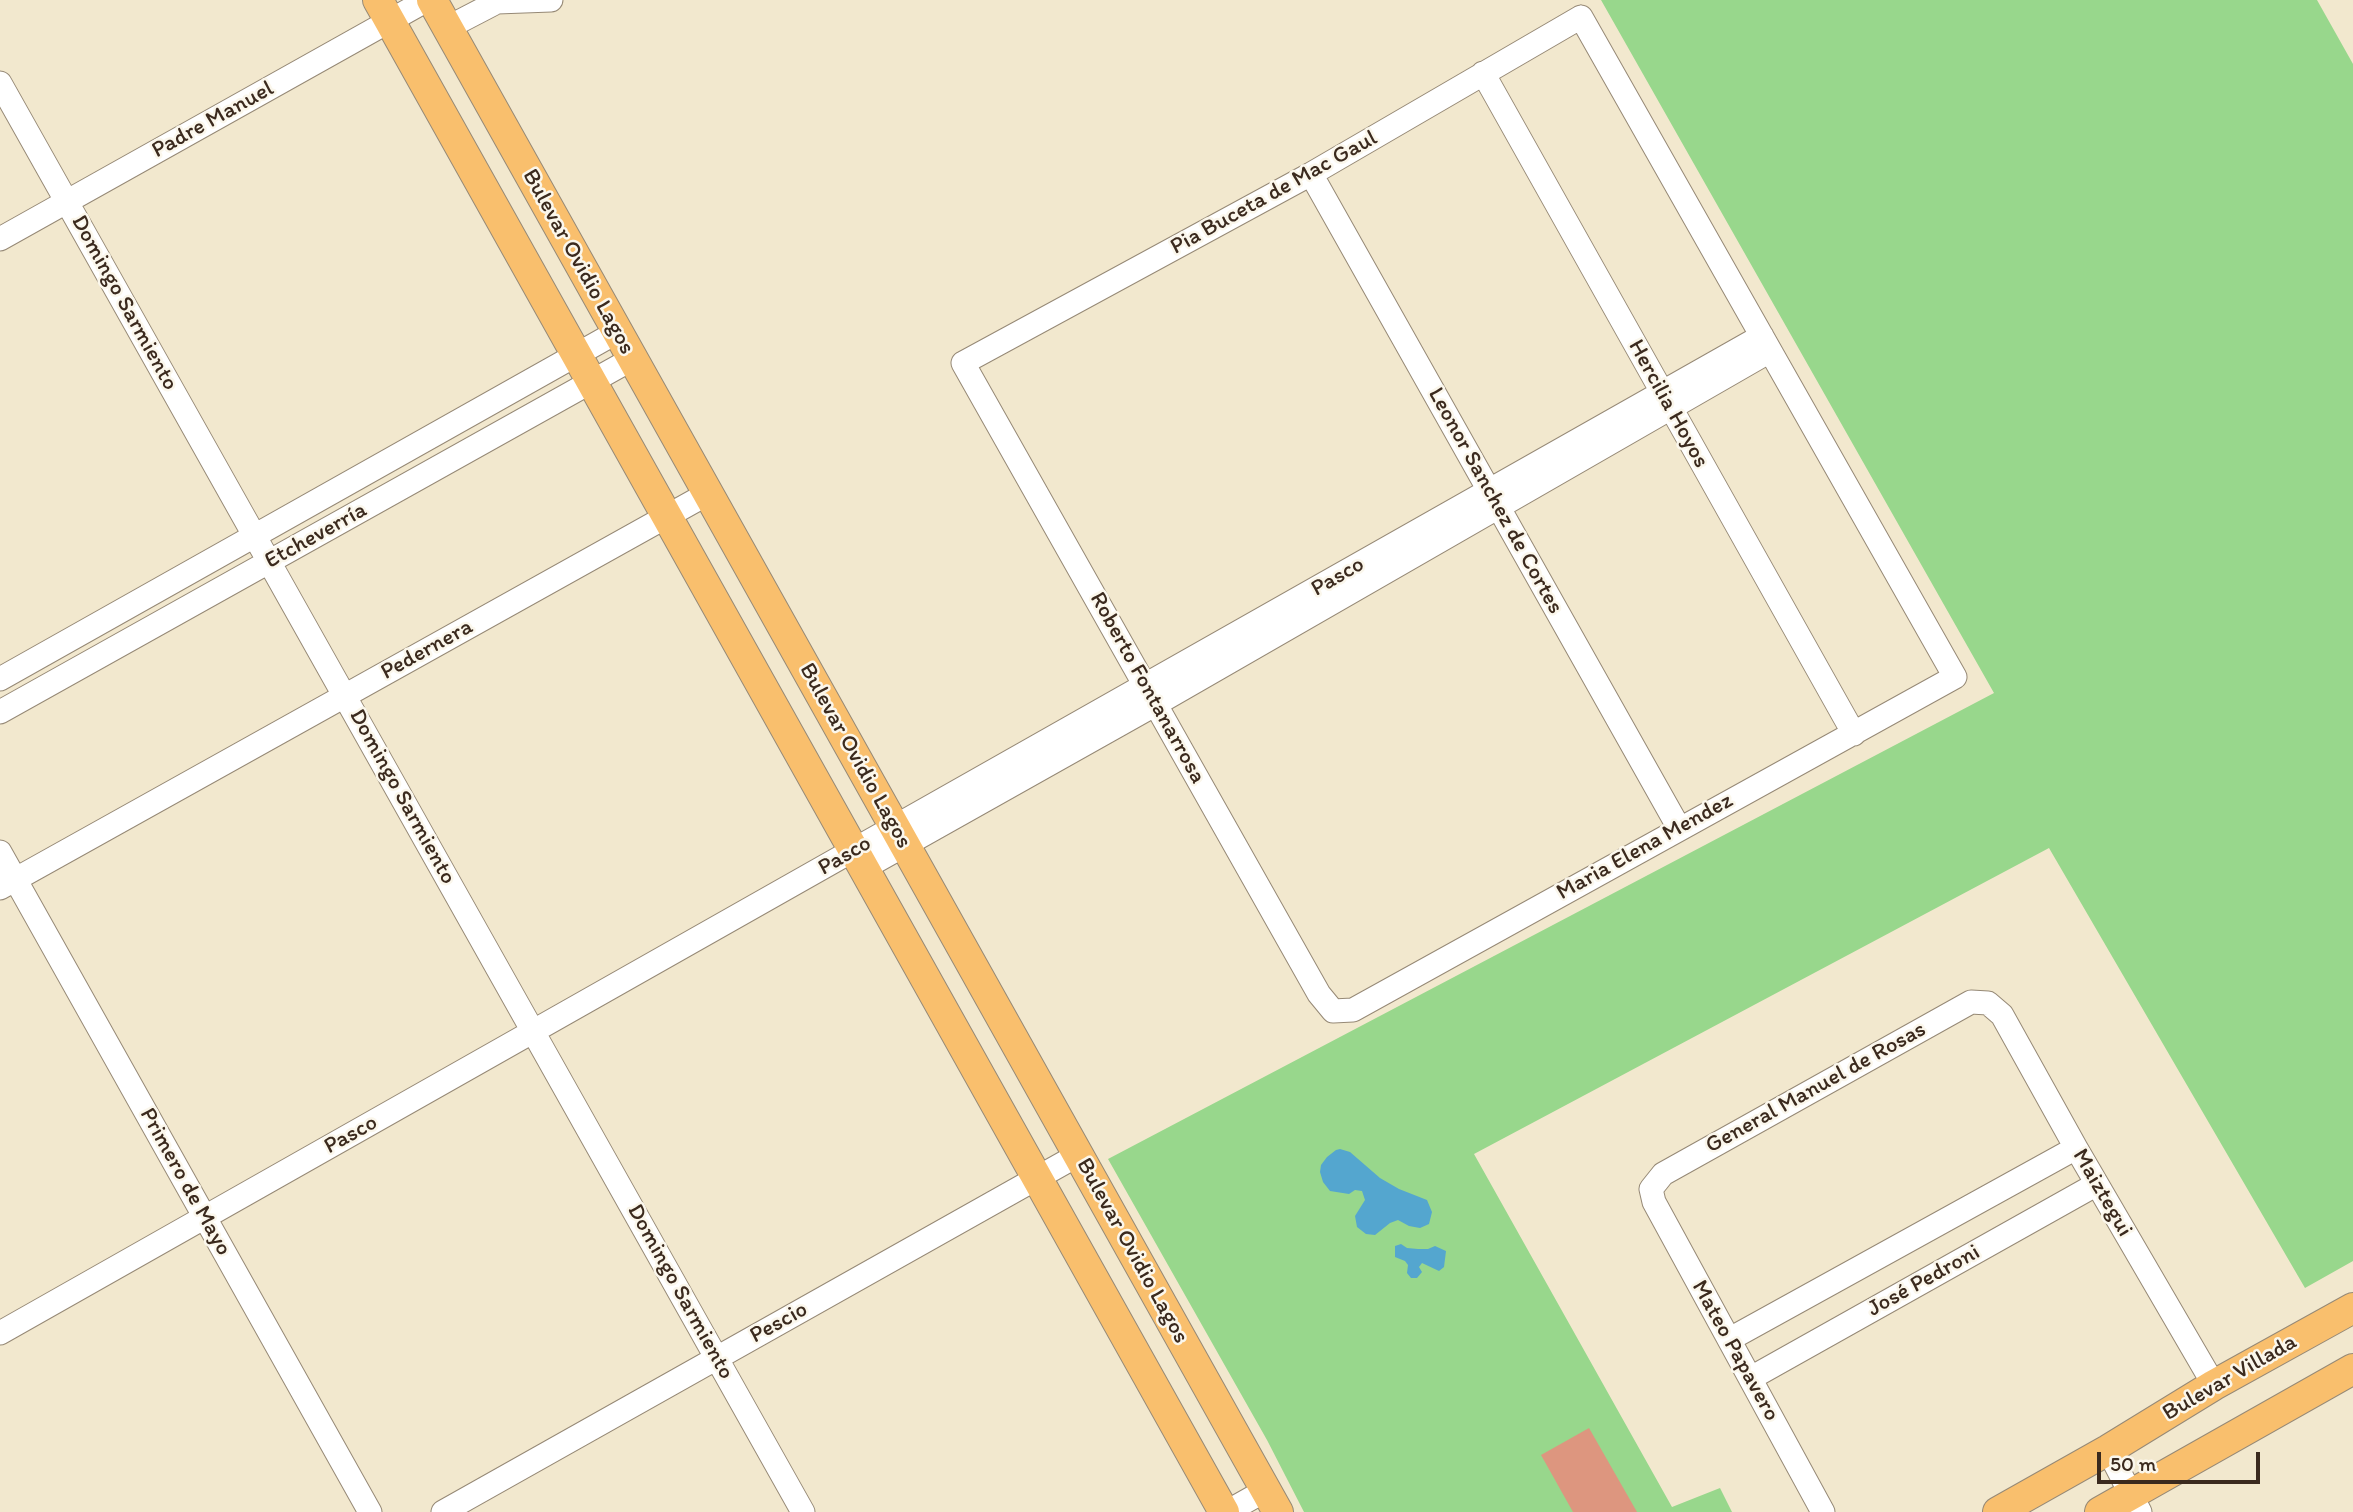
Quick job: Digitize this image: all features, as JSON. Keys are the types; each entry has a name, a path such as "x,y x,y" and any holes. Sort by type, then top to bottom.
{"main road":[{"name":"Bulevar Ovidio Lagos","path":"429,0 1272,1501"},
{"name":"Bulevar Ovidio Lagos","path":"384,10 1226,1512"},
{"name":"Bulevar Villada","path":"1998,1512 2108,1450 2214,1385 2353,1308"},
{"path":"2100,1512 2135,1504 2353,1369"}],"street":[{"name":"Padre Manuel","path":"0,239 67,202 384,10 429,0"},
{"path":"447,28 497,2 551,0"},
{"name":"Pia Buceta de Mac Gaul","path":"963,363 1311,174 1581,17 1766,344"},
{"name":"Hercilia Hoyos","path":"1483,73 1854,734"},
{"name":"Domingo Sarmiento","path":"0,83 803,1512"},
{"name":"Leonor Sanchez de Cortes","path":"1311,174 1679,828"},
{"name":"Etcheverría","path":"0,679 617,332"},
{"name":"Pasco","path":"0,1333 534,1032 859,859 1766,344"},
{"name":"Maria Elena Mendez","path":"1333,1011 1353,1010 1955,677 1766,344"},
{"name":"Etcheverría","path":"0,712 632,359"},
{"name":"Roberto Fontanarrosa","path":"963,363 1319,994 1333,1011"},
{"name":"Pedernera","path":"8,884 707,494"},
{"name":"Primero de Mayo","path":"0,852 8,884 205,1218 370,1512"},
{"name":"General Manuel de Rosas","path":"1651,1188 1663,1174 1971,1002 1989,1003"},
{"name":"Maiztegui","path":"1989,1003 2002,1015 2214,1385"},
{"name":"José Pedroni","path":"1730,1339 2076,1148"},
{"name":"Pescio","path":"443,1512 1078,1155"},
{"name":"José Pedroni","path":"1751,1378 2097,1184"},
{"name":"Mateo Papavero","path":"1651,1188 1654,1202 1823,1512"},
{"path":"2108,1450 2135,1504"},
{"path":"1226,1512 1272,1501"}],"green space":[{"path":"1601,0 2317,0 2353,64 2353,1261 2305,1288 2049,848 1474,1154 1672,1507 1720,1488 1732,1512 1304,1512 1267,1440 1108,1159 1994,693"}],"water":[{"path":"1340,1149 1350,1152 1380,1178 1427,1200 1432,1212 1429,1224 1420,1228 1398,1220 1375,1235 1366,1234 1357,1227 1355,1216 1365,1200 1362,1191 1355,1190 1349,1194 1330,1191 1320,1172 1327,1157"},
{"path":"1401,1244 1407,1248 1418,1249 1435,1246 1446,1251 1444,1267 1439,1271 1422,1263 1419,1267 1422,1272 1417,1278 1411,1278 1407,1273 1408,1265 1405,1261 1395,1257 1395,1246"}],"building":[{"path":"1589,1428 1637,1512 1573,1512 1541,1455"}]}
